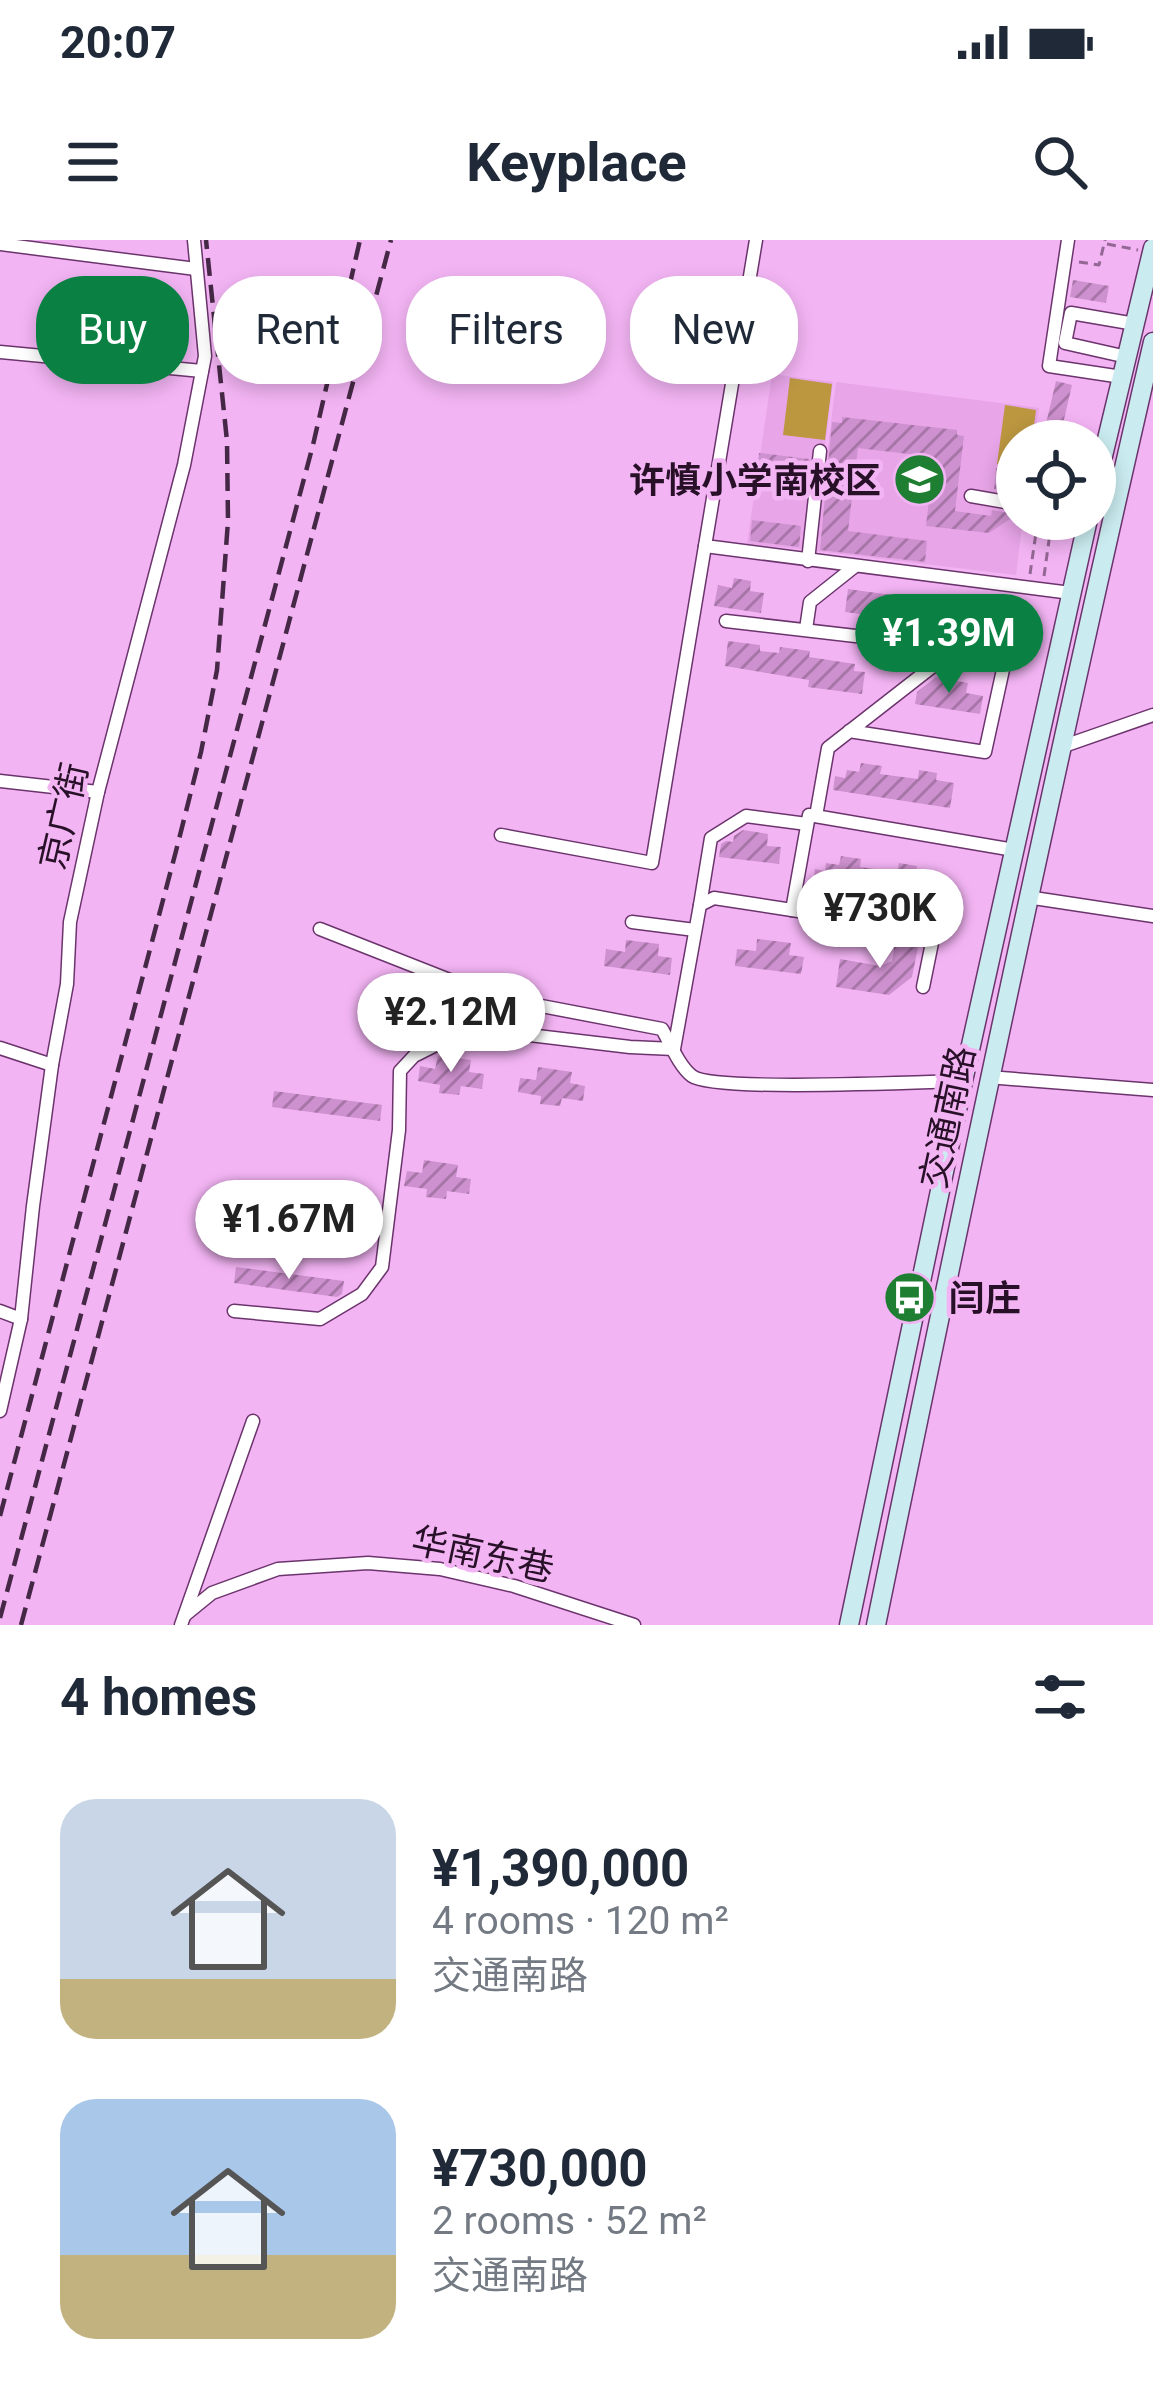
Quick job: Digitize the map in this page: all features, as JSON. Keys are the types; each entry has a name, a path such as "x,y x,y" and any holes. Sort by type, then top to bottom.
{"main road":[{"path":"1112,420 1152,250"},
{"name":"交通南路","path":"876,1625 988,1077 1153,343"},
{"name":"交通南路","path":"849,1625 1083,540"},
{"path":"963,1081 988,1077"}],"street":[{"name":"京广街","path":"0,1411 21,1318 52,1065 67,983 70,922 98,792 184,465 205,356 194,240"},
{"path":"501,835 652,862 756,240"},
{"path":"1068,240 1049,366 1122,377"},
{"path":"0,244 196,269"},
{"path":"1127,357 1066,344 1071,313 1135,324"},
{"path":"0,352 202,371"},
{"path":"808,561 820,451"},
{"path":"971,496 996,500"},
{"path":"705,546 1071,593"},
{"path":"806,629 810,602 854,567"},
{"path":"726,622 890,640"},
{"path":"793,910 828,748 849,731 946,656 1004,665 985,752 849,731"},
{"path":"1060,748 1153,715"},
{"path":"0,781 98,792"},
{"path":"674,1049 711,838 746,816 812,820 1014,850"},
{"path":"1027,897 1153,916"},
{"path":"700,905 714,898 934,933 923,987"},
{"path":"632,922 695,930"},
{"path":"320,929 475,990 662,1029 688,1074 702,1082 963,1081"},
{"path":"234,1311 320,1319 362,1294 382,1267 399,1130 400,1071 415,1056 470,1028 674,1049"},
{"path":"0,1048 52,1065"},
{"path":"988,1077 1153,1090"},
{"path":"0,1311 21,1318"},
{"path":"183,1620 253,1420"},
{"name":"华南东巷","path":"183,1620 212,1593 278,1569 368,1563 440,1569 514,1586 634,1625"}],"path":[{"path":"1065,260 1100,265 1104,242 1152,250"},
{"path":"1035,540 1035,589"},
{"path":"1035,589 1049,540"},
{"path":"1032,560 1046,562"}],"shaded area":[{"path":"798,377 833,382 812,550 747,544 771,384 798,384"},
{"path":"798,379 832,384 825,440 783,435 789,384 798,384"},
{"name":"许慎小学南校区","path":"836,382 1039,408 1037,420 996,420 996,540 1020,540 1016,575 815,551"},
{"path":"1005,405 1036,410 1035,420 1003,420"}],"building":[{"path":"1073,280 1109,286 1106,303 1070,297"},
{"path":"1056,381 1072,385 1064,420 1047,420"},
{"path":"842,417 957,430 957,435 964,436 955,511 991,516 996,511 996,528 989,533 926,526 934,457 858,448 848,531 927,541 925,562 820,550 832,422 842,423"},
{"path":"759,453 809,459 806,480 757,474"},
{"path":"752,520 801,526 799,547 750,541"},
{"path":"734,578 751,581 750,591 764,593 761,613 714,606 718,585 732,588"},
{"path":"848,589 942,602 939,625 845,612"},
{"path":"986,623 1004,626 999,654 981,651"},
{"path":"728,641 760,645 760,651 779,653 780,647 810,651 809,657 855,664 854,671 865,672 862,694 808,687 809,680 725,666"},
{"path":"936,677 968,683 966,693 983,696 980,714 915,704 917,692"},
{"path":"861,763 882,766 880,774 918,779 919,770 937,773 936,780 954,783 950,808 833,790 835,776 845,778 847,770 859,772"},
{"path":"743,830 768,834 767,846 781,847 779,864 719,857 721,844 733,842"},
{"path":"841,856 861,859 860,867 897,872 899,863 917,866 916,873 934,876 930,900 813,883 815,869 825,871 826,863 839,865"},
{"path":"896,938 919,942 912,977 889,995 836,987 840,959 880,966 892,961"},
{"path":"757,939 791,943 789,955 804,957 801,974 735,966 737,949 756,951"},
{"path":"626,940 659,944 658,956 672,958 670,975 604,966 606,949 625,952"},
{"path":"438,1056 471,1060 469,1072 484,1074 482,1089 461,1086 459,1095 439,1093 440,1085 418,1081 420,1066 435,1069"},
{"path":"538,1067 572,1072 570,1083 585,1086 583,1101 562,1098 560,1106 540,1104 541,1096 518,1092 520,1078 536,1080"},
{"path":"274,1091 382,1105 380,1121 272,1107"},
{"path":"424,1160 458,1165 456,1177 471,1179 469,1194 447,1191 446,1199 426,1197 427,1189 404,1186 407,1171 422,1173"},
{"path":"260,1182 368,1196 366,1213 258,1199"},
{"path":"236,1267 344,1281 342,1294 234,1283"}],"railway":[{"path":"0,1516 176,851 217,670 228,521 227,441 206,240"},
{"path":"0,1618 313,445 360,240"},
{"path":"21,1625 391,240"}],"place":[{"name":"许慎小学南校区","path":"920,480"},
{"name":"闫庄","path":"910,1298"}]}
